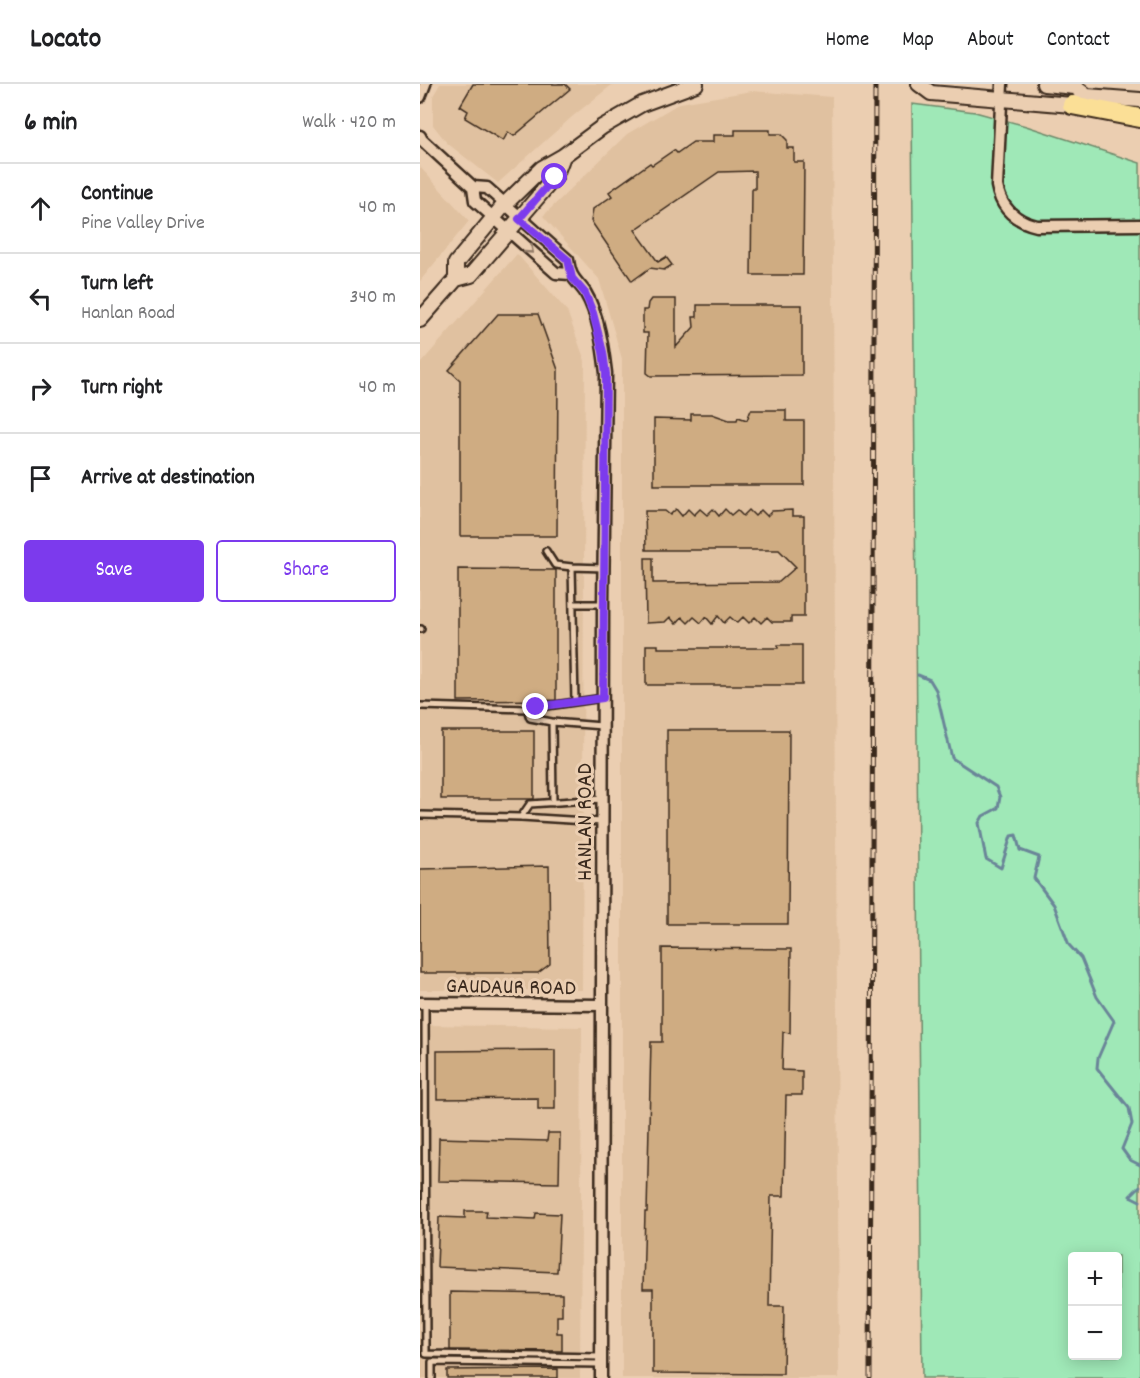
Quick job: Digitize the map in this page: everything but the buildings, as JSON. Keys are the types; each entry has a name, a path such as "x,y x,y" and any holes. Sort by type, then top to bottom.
{"highway":[{"path":"1080,101 1140,118"}],"main road":[{"path":"456,279 456,263 504,205 542,168 563,156 602,127 642,104 696,84"},
{"path":"919,84 931,93 1001,91 1080,101 1140,100"},
{"path":"1044,84 1075,87 1080,101"},
{"path":"420,320 456,279 471,275 555,177 563,156"}],"street":[{"path":"420,98 425,84"},
{"path":"1001,91 997,186 1000,199 1014,216 1037,226 1140,225"},
{"path":"420,135 422,140 473,187 475,201 556,273 570,274"},
{"name":"HANLAN ROAD","path":"473,187 487,188 519,219 568,260 570,274 585,293 593,313 606,374 602,799 601,1378"},
{"name":"GAUDAUR ROAD","path":"423,1003 601,1005"}],"lane":[{"path":"546,551 555,565 604,568"},
{"path":"572,567 575,702"},
{"path":"573,603 603,604"},
{"path":"420,706 527,709 603,698"},
{"path":"527,709 530,718 552,723 603,726"},
{"path":"552,723 553,803"},
{"path":"521,817 530,804 602,799"},
{"path":"420,815 521,817 602,822"},
{"path":"423,1003 426,1354 601,1361"},
{"path":"432,1378 432,1362 601,1361"}],"shaded area":[{"path":"440,84 613,84 573,116 498,183 447,143 433,125 433,96"},
{"path":"752,91 832,97 839,1378 622,1378 622,359 599,279 543,216 627,134 680,103"},
{"path":"420,167 469,221 420,281"},
{"path":"517,254 567,311 585,361 582,990 420,990 420,364"},
{"path":"420,1025 582,1027 580,1378 420,1378"}],"green space":[{"path":"912,104 975,112 1140,163 1140,1378 922,1378"}],"waterway":[{"path":"918,675 930,680 936,690 952,758 996,787 1000,797 998,808 983,816 979,823 986,859 1001,868 1011,836 1016,835 1020,850 1039,857 1034,878 1054,905 1069,945 1081,958 1097,997 1114,1021 1098,1058 1097,1068 1129,1108 1132,1124 1122,1149 1130,1160 1140,1165"},
{"path":"1140,1186 1130,1196 1140,1201"}],"railway":[{"path":"870,1378 875,84"}],"route":[{"path":"536,707 603,698 606,374 603,352 593,313 585,293 570,274 568,260 519,219 555,177"}]}
